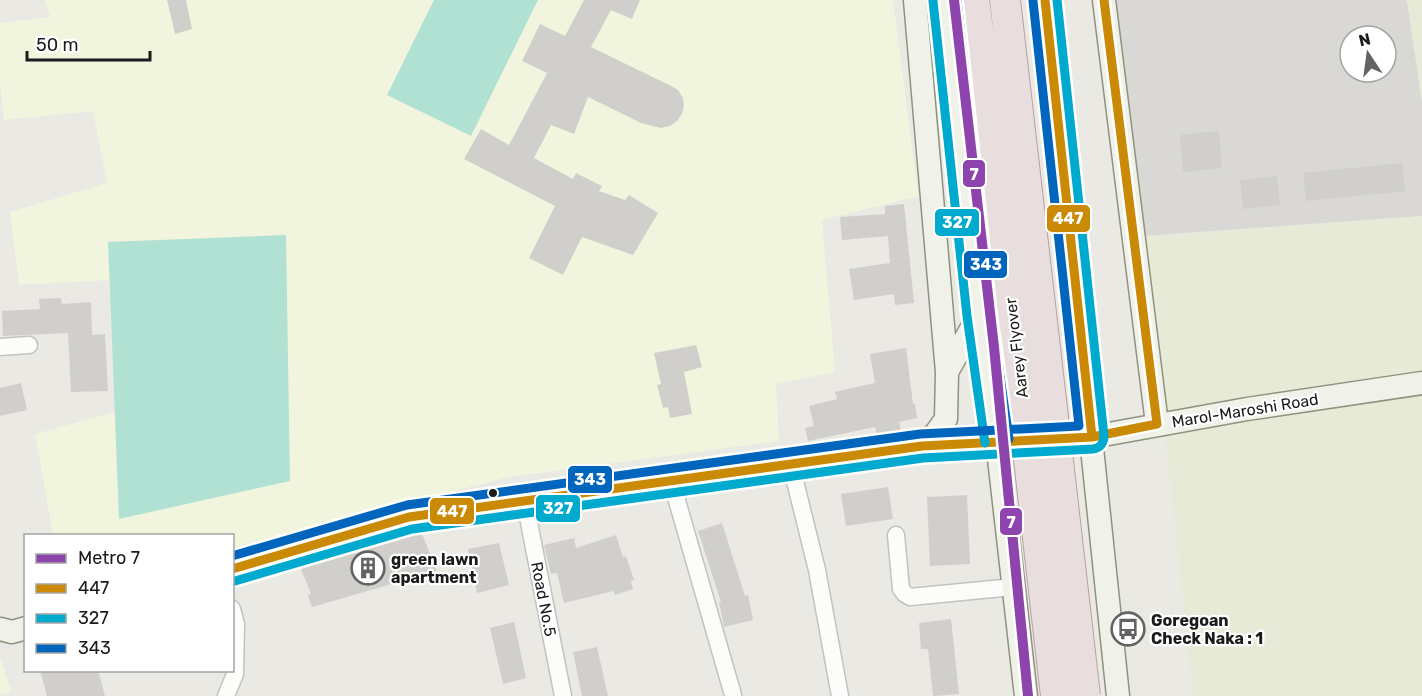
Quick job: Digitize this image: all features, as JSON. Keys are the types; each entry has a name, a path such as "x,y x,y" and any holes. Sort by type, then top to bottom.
{"highway":[{"name":"Aarey Flyover","path":"974,0 990,118 1056,696"},
{"name":"Aarey Flyover","path":"1005,0 1085,696"}],"main road":[{"path":"915,0 921,48 947,372 946,419 936,433 922,446"},
{"path":"945,0 979,315 997,441 1026,696"},
{"path":"1045,0 1118,696"},
{"path":"1104,0 1157,424"},
{"path":"947,372 979,315"},
{"name":"Marol-Maroshi Road","path":"234,568 409,517 922,446 1092,437 1246,409 1422,383"}],"street":[{"path":"0,347 29,345"},
{"path":"791,465 817,570 840,696"},
{"path":"671,480 733,695"},
{"name":"Road No.5","path":"525,502 563,696"},
{"path":"896,535 901,589 910,597 1013,587"},
{"path":"226,696 235,674 236,624 234,616"}],"shaded area":[{"path":"45,0 893,0 918,196 822,220 835,372 776,384 779,441 509,477 234,547 234,534 53,534 35,434 115,412 109,280 19,285 10,212 107,183 93,111 4,120 0,84 0,23 50,17"},
{"path":"434,0 538,0 471,136 387,95"},
{"path":"1113,0 1407,0 1422,102 1422,216 1144,236"},
{"path":"1407,0 1422,0 1422,101"},
{"path":"1422,216 1422,696 1193,696 1144,237"},
{"path":"286,235 290,481 119,519 108,242"},
{"path":"0,656 11,691 0,694"}],"building":[{"path":"167,0 186,0 192,29 175,34"},
{"path":"584,0 640,0 632,19 611,10 591,47 678,90 683,98 684,106 677,121 661,128 641,123 588,97 574,134 551,125 534,158 573,179 576,173 602,186 599,191 625,200 629,195 658,213 633,255 582,237 563,275 529,258 555,206 464,159 481,129 509,145 547,73 522,61 540,24 565,36"},
{"path":"1219,131 1222,168 1183,172 1180,135"},
{"path":"1402,163 1405,191 1306,201 1303,173"},
{"path":"1277,176 1280,205 1243,209 1240,180"},
{"path":"904,204 914,303 895,305 894,294 854,300 849,269 890,263 888,236 842,240 840,217 885,214 885,206"},
{"path":"61,298 62,304 91,302 92,335 105,334 108,391 71,392 68,333 3,336 2,311 40,309 39,299"},
{"path":"696,345 702,367 684,372 692,414 670,418 668,407 663,408 657,385 661,384 654,353"},
{"path":"906,348 917,418 899,422 902,435 877,439 875,427 808,441 805,428 814,426 809,406 837,399 835,392 875,383 870,354"},
{"path":"21,383 27,410 0,416 0,388"},
{"path":"888,487 893,519 846,526 841,494"},
{"path":"967,495 970,564 930,566 927,497"},
{"path":"722,523 745,596 748,595 753,620 724,627 719,602 721,602 698,531"},
{"name":"green lawn apartment","path":"420,529 437,571 312,607 308,595 311,594 299,564"},
{"path":"616,535 634,580 631,581 633,589 615,595 614,591 564,603 557,573 551,574 544,545 574,538 576,548"},
{"path":"499,543 509,585 477,593 468,549"},
{"path":"951,619 959,694 933,696 928,649 921,649 919,623"},
{"path":"514,622 526,678 503,684 490,628"},
{"path":"597,647 608,696 582,696 573,652"},
{"path":"41,672 99,672 105,696 47,696"}],"metro line":[{"name":"7","path":"954,0 994,347 1028,696"}],"transit line":[{"name":"343","path":"957,0 991,314 1009,439"},
{"name":"447","path":"1045,0 1092,437"},
{"name":"327","path":"235,581 412,529 923,458 1093,449 1100,446 1104,436 1057,0"},
{"name":"447","path":"234,568 409,517 922,446 1092,437 1157,424 1104,0"},
{"name":"327","path":"933,1 967,316 985,443"},
{"name":"343","path":"234,555 407,505 920,434 1079,426 1033,1"}],"place":[{"name":"green lawn apartment","path":"368,568"},
{"name":"Goregoan Check Naka : 1","path":"1128,629"}]}
